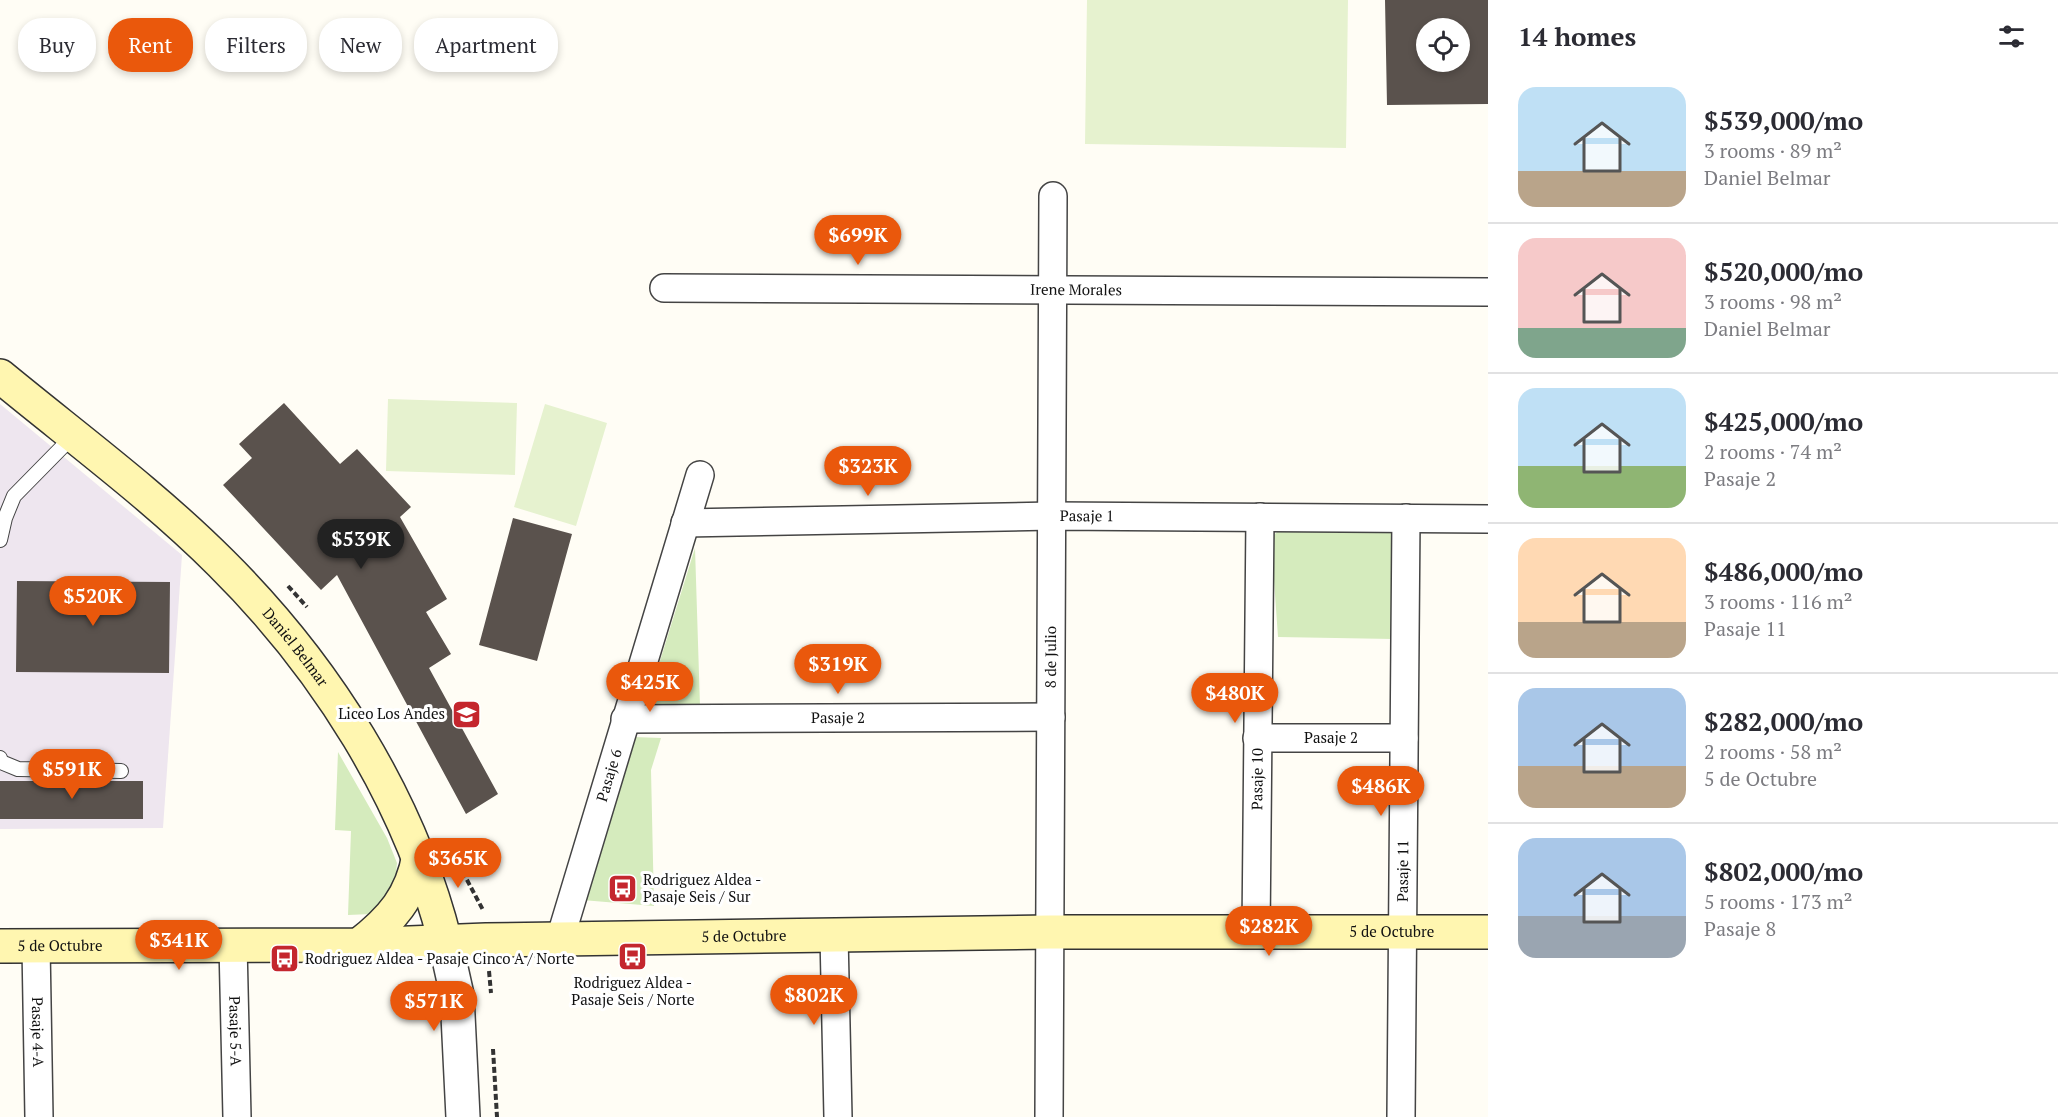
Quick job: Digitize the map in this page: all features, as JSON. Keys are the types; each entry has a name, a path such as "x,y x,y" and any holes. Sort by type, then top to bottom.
{"main road":[{"name":"Daniel Belmar","path":"0,376 198,542 256,599 289,638 327,689 361,742 391,796 436,902 445,941"},
{"path":"359,945 399,907 416,873 418,855"},
{"name":"5 de Octubre","path":"0,946 359,945 445,941 1049,932 1488,932"}],"street":[{"name":"8 de Julio","path":"1049,1117 1053,196"},
{"name":"Irene Morales","path":"664,288 1488,292"},
{"name":"Pasaje 6","path":"560,939 700,475"},
{"name":"Pasaje 1","path":"685,523 1052,516 1488,519"},
{"name":"Pasaje 10","path":"1256,932 1260,517"},
{"name":"Pasaje 11","path":"1401,1117 1406,518"},
{"name":"Pasaje 2","path":"625,719 1051,717"},
{"name":"Pasaje 2","path":"1257,738 1404,738"},
{"path":"834,935 838,1117"},
{"name":"Daniel Belmar","path":"445,941 457,995 463,1117"},
{"name":"Pasaje 5-A","path":"233,945 237,1117"},
{"name":"Pasaje 4-A","path":"36,946 39,1117"}],"lane":[{"path":"0,540 5,518 14,496 73,436"},
{"path":"0,758 2,762 18,769 121,771"}],"shaded area":[{"path":"0,404 182,555 163,828 0,829"}],"green space":[{"path":"1087,0 1348,0 1346,148 1085,144"},
{"path":"388,399 517,403 515,475 386,471"},
{"path":"545,404 607,423 576,526 514,507"},
{"path":"1392,525 1395,541 1393,639 1278,637 1271,538 1282,527"},
{"path":"695,548 700,706 646,706"},
{"path":"634,737 661,738 651,770 654,906 582,900"},
{"path":"338,752 387,838 397,863 395,883 371,914 348,915 351,831 335,830"}],"building":[{"path":"1385,0 1488,0 1488,104 1387,105"},
{"path":"284,403 340,464 357,449 411,507 400,517 447,599 426,612 451,654 429,668 498,794 466,814 337,575 321,590 223,485 252,458 239,444"},
{"path":"513,518 572,534 537,661 479,645"},
{"path":"17,581 170,582 169,673 16,672"},
{"path":"0,781 143,781 143,819 0,819"}],"place":[{"name":"Liceo Los Andes","path":"466,714"},
{"name":"Rodriguez Aldea - Pasaje Seis / Sur","path":"622,889"},
{"name":"Rodriguez Aldea - Pasaje Seis / Norte","path":"633,956"},
{"name":"Rodriguez Aldea - Pasaje Cinco A / Norte","path":"284,959"}]}
